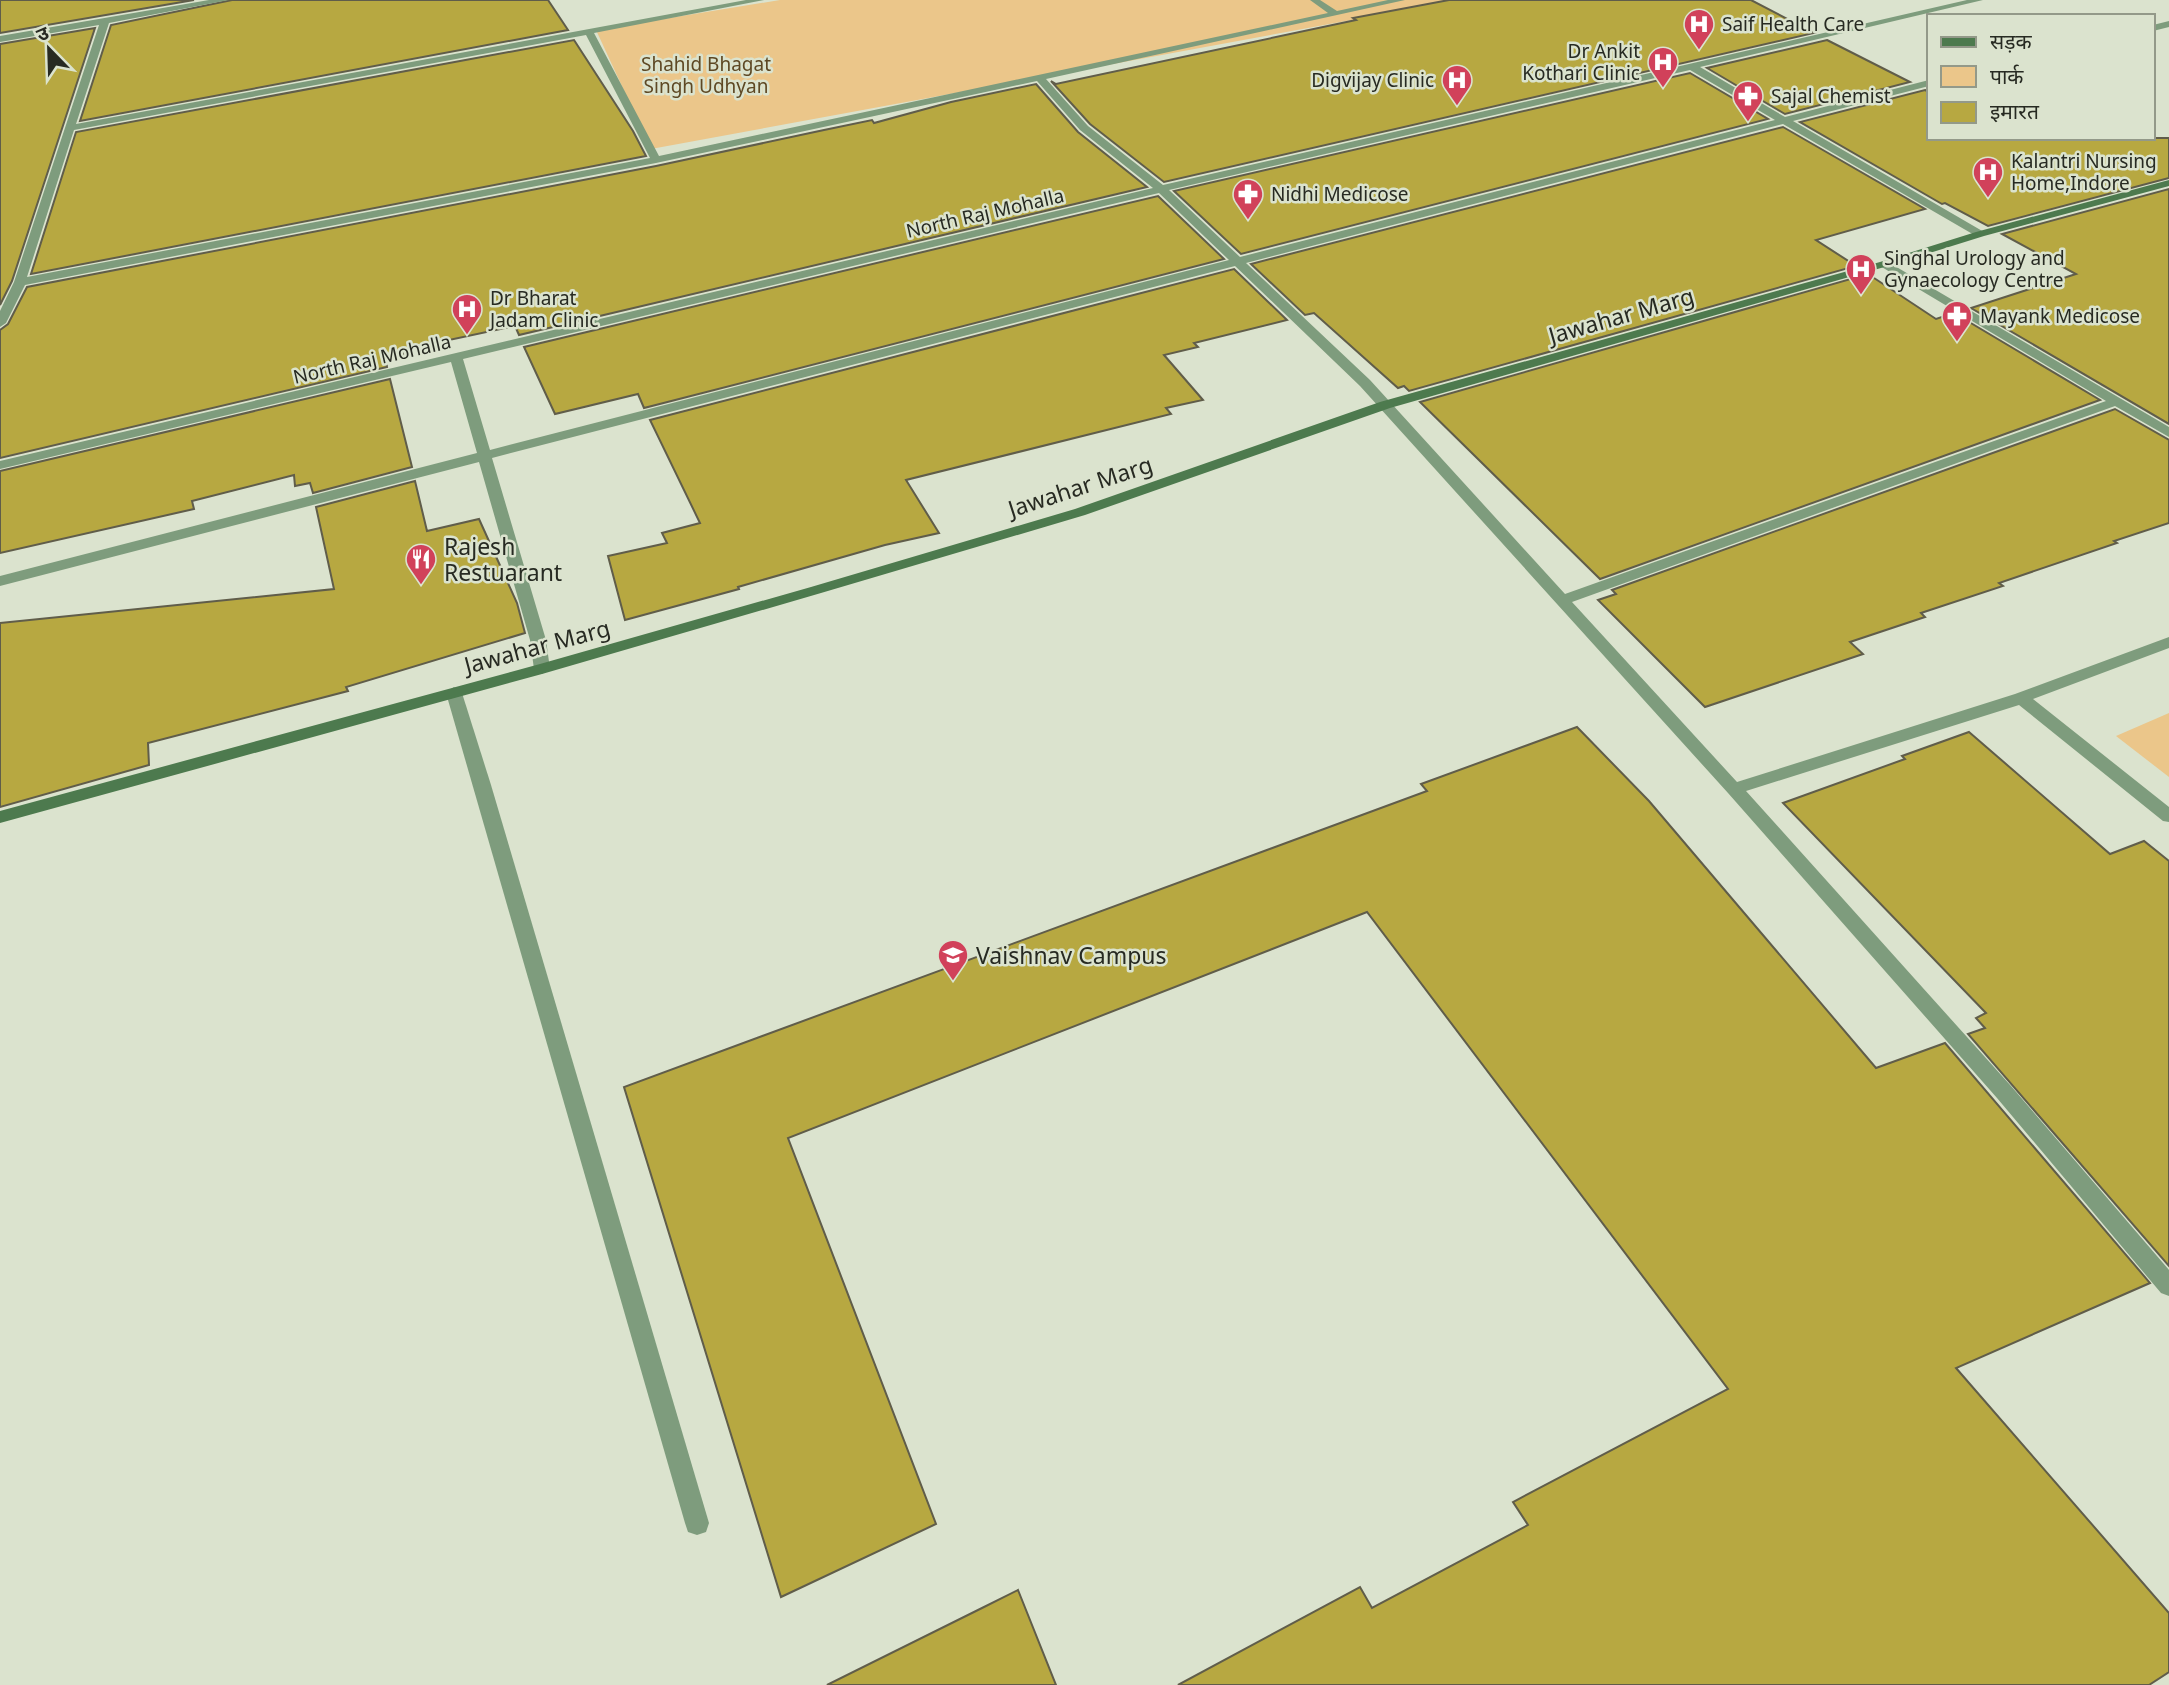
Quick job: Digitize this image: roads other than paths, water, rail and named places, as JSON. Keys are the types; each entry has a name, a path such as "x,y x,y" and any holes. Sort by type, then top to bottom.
{"main road":[{"name":"Jawahar Marg","path":"0,817 542,669 1080,512 1385,405 1884,264 1980,234 2169,183"}],"street":[{"path":"0,39 225,0"},
{"path":"70,128 760,0"},
{"path":"1314,0 1335,13"},
{"path":"20,282 656,160 1401,0"},
{"name":"North Raj Mohalla","path":"0,465 1161,189 1979,0"},
{"path":"1924,5 1937,10"},
{"path":"0,323 20,282 105,20"},
{"path":"589,32 656,160"},
{"path":"1692,67 1980,234"},
{"path":"1040,79 1084,128 1161,189 1385,405 1734,789 2004,1092 2169,1286"},
{"path":"0,581 1238,263 1783,118 1927,83"},
{"path":"1884,264 2169,433"},
{"path":"456,357 538,640 542,669"},
{"path":"1562,600 2115,402"},
{"path":"1734,789 2021,698 2169,642"},
{"path":"454,693 697,1523"},
{"path":"2021,698 2169,816"}],"place":[{"name":"Saif Health Care","path":"1699,51"},
{"name":"Dr Ankit Kothari Clinic","path":"1663,89"},
{"name":"Digvijay Clinic","path":"1457,107"},
{"name":"Sajal Chemist","path":"1748,123"},
{"name":"Kalantri Nursing Home,Indore","path":"1988,199"},
{"name":"Nidhi Medicose","path":"1248,221"},
{"name":"Singhal Urology and Gynaecology Centre","path":"1861,296"},
{"name":"Dr Bharat Jadam Clinic","path":"467,336"},
{"name":"Mayank Medicose","path":"1957,343"},
{"name":"Rajesh Restuarant","path":"421,586"},
{"name":"Vaishnav Campus","path":"953,982"}],"park label":[{"name":"Shahid Bhagat Singh Udhyan","path":"706,75"}]}
